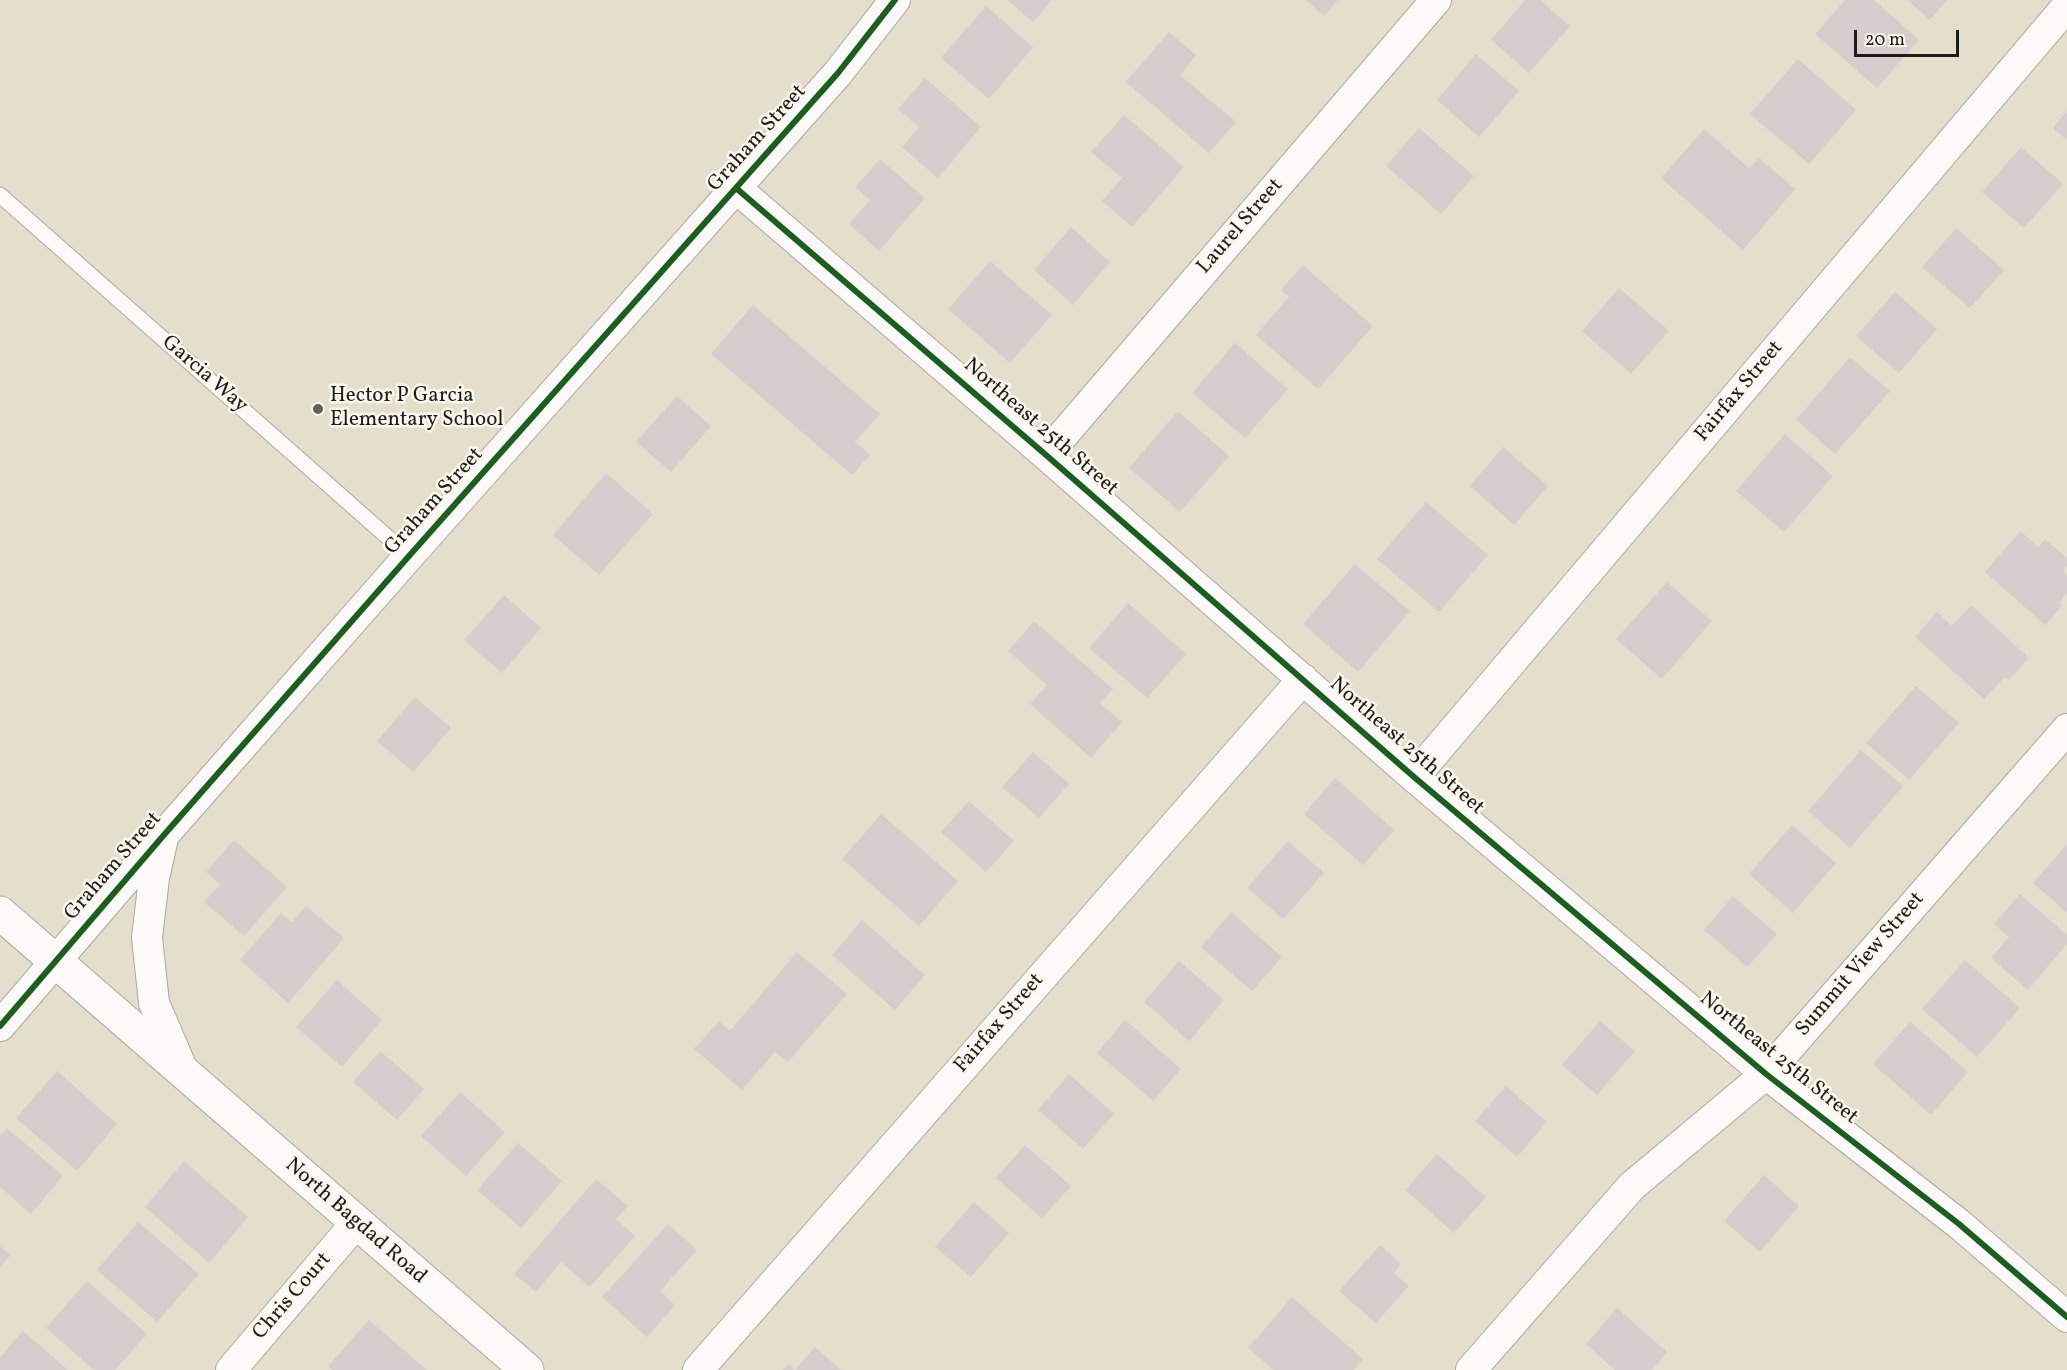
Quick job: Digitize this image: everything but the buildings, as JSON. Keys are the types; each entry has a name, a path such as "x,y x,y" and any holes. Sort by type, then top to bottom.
{"street":[{"name":"Graham Street","path":"0,1026 409,556 838,73 895,0"},
{"name":"Laurel Street","path":"1046,455 1436,0"},
{"name":"Fairfax Street","path":"1414,777 2067,6"},
{"name":"Northeast 25th Street","path":"736,188 1414,777 1766,1074 1959,1224 2067,1317"},
{"name":"Fairfax Street","path":"698,1370 1302,679"},
{"name":"Summit View Street","path":"1471,1370 1632,1186 1766,1074 2067,729"},
{"name":"North Bagdad Road","path":"163,836 154,878 147,938 153,1003 184,1073"},
{"name":"North Bagdad Road","path":"0,913 527,1370"},
{"name":"Chris Court","path":"231,1370 356,1223"}],"lane":[{"name":"Garcia Way","path":"0,195 409,556"}],"cycle path":[{"path":"0,1026 409,556 838,73 895,0"},
{"path":"736,188 1414,777 1766,1074 1959,1224 2067,1317"}],"place":[{"name":"Hector P Garcia Elementary School","path":"318,409"}]}
